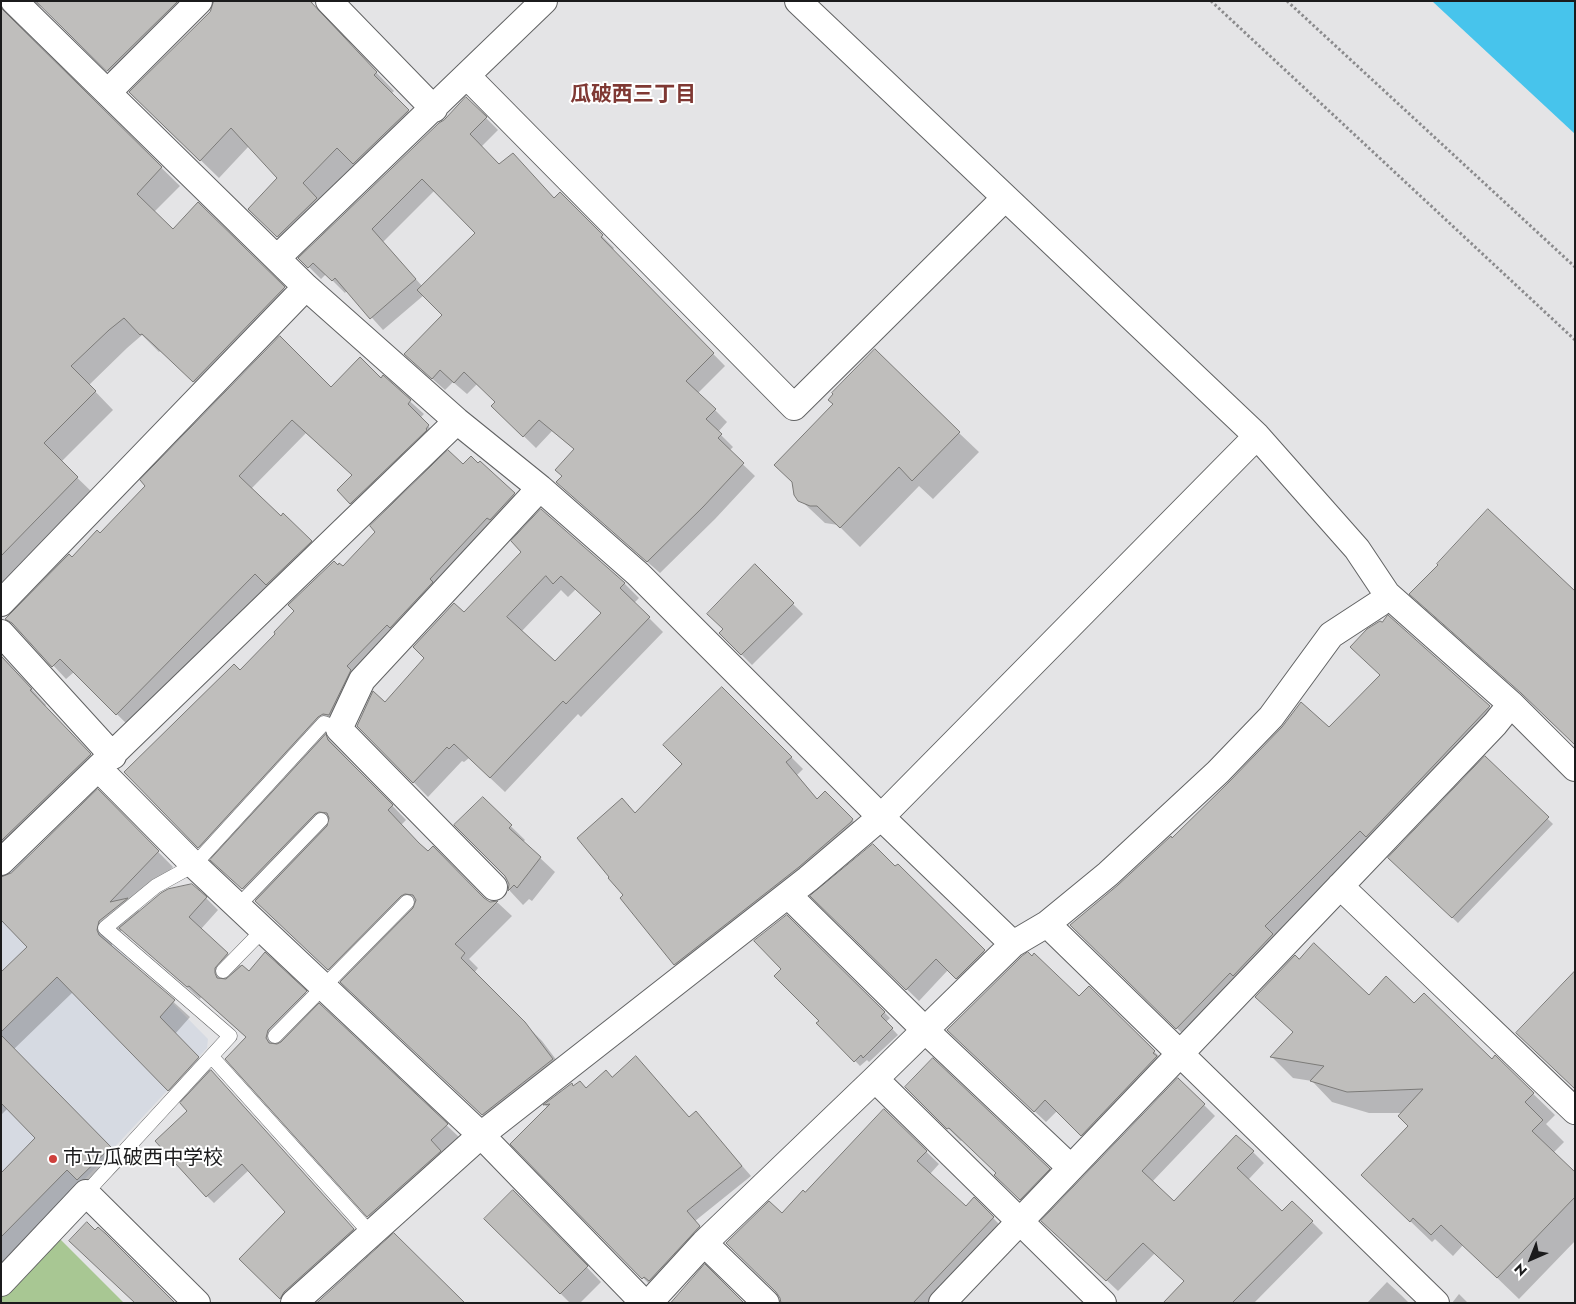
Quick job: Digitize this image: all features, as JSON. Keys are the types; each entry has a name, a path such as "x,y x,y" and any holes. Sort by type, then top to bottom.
{"street":[{"path":"14,1 306,287 457,421 540,488 638,574 881,817 1013,944"},
{"path":"108,92 199,1"},
{"path":"329,1 434,109"},
{"path":"277,258 434,109 544,1"},
{"path":"798,1 1257,436 1356,549 1387,594 1512,704 1575,768"},
{"path":"467,76 794,408 1005,198"},
{"path":"1,603 306,287"},
{"path":"1,862 457,421"},
{"path":"294,1303 481,1135 788,895 881,817 1257,436"},
{"path":"494,887 339,729 362,680 540,488"},
{"path":"649,1303 704,1243 1013,944 1047,924 1108,874 1218,772 1271,717 1331,635 1380,603 1387,594"},
{"path":"1,633 106,762 194,865 481,1135 644,1303"},
{"path":"942,1303 1512,704"},
{"path":"1340,886 1575,1111"},
{"path":"788,895 925,1030 1071,1168"},
{"path":"1047,924 1179,1055 1436,1303"},
{"path":"875,1079 1102,1303"},
{"path":"1,1283 86,1193 197,1303"},
{"path":"704,1243 766,1303"}],"lane":[{"path":"86,1193 230,1036 105,928 156,886 194,865 324,723 339,729"},
{"path":"238,906 321,820"},
{"path":"275,1036 406,902"},
{"path":"223,971 263,930"},
{"path":"212,1057 372,1234"}],"path":[{"path":"1211,1 1575,340"},
{"path":"1286,1 1575,267"}],"shaded area":[{"name":"市立瓜破西中学校","path":"26,855 208,1039 207,1048 1,1269 1,879"}],"green space":[{"path":"59,1238 124,1303 1,1303 1,1297"}],"water":[{"path":"1432,1 1575,1 1575,134"}],"building":[{"path":"36,1 178,1 107,71"},
{"path":"214,1 310,1 377,72 374,75 409,110 353,164 337,148 303,183 317,198 277,237 248,209 277,178 231,128 200,161 129,92 210,12"},
{"path":"1,8 162,167 137,194 173,229 198,202 285,287 193,382 142,334 140,335 124,318 109,330 71,366 96,391 44,443 78,477 1,556"},
{"path":"466,97 487,117 470,134 499,164 513,153 554,198 560,192 714,353 686,381 716,409 706,419 722,434 718,438 744,463 703,507 647,562 556,482 562,476 555,470 574,449 539,420 523,437 491,406 495,402 464,372 454,383 440,370 432,379 404,354 442,315 417,290 475,233 422,179 372,229 416,279 370,319 335,278 332,281 313,263 308,268 298,258"},
{"path":"280,336 331,387 360,357 381,378 383,375 411,400 408,404 429,425 427,430 350,504 337,490 352,475 292,420 239,476 281,516 283,513 312,541 266,585 255,574 116,715 60,659 52,667 12,623 5,619 69,554 72,557 97,530 100,533 145,486 140,480"},
{"path":"875,349 960,432 912,481 899,467 840,528 817,506 810,506 798,501 794,495 792,482 774,465 833,404 828,400 832,393"},
{"path":"448,450 463,464 471,456 478,463 480,461 515,493 490,520 487,518 430,579 433,582 390,628 387,625 347,666 351,670 329,715 323,714 318,717 198,848 124,772 234,664 240,670 275,634 274,632 294,611 288,605 334,561 338,565 339,563 343,566 375,532 370,526"},
{"path":"541,509 625,583 620,588 650,617 566,704 563,701 490,778 454,744 449,749 447,747 413,783 357,726 373,691 385,702 424,658 413,647 454,603 464,612 521,552 511,541","holes":["546,576 553,584 561,576 601,613 555,661 507,617"]},
{"path":"1488,509 1575,591 1575,745 1521,693 1409,594"},
{"path":"755,564 794,603 741,655 719,633 723,629 707,614"},
{"path":"1388,615 1490,706 1366,837 1360,831 1265,926 1273,934 1233,976 1230,973 1176,1029 1070,925 1118,885 1171,836 1172,838 1282,727 1301,702 1329,727 1380,675 1350,647 1367,629 1380,621 1382,622"},
{"path":"1,656 32,689 30,690 91,754 1,841"},
{"path":"722,687 792,757 786,762 817,799 825,791 853,819 799,867 674,965 620,898 623,895 577,838 622,798 635,813 682,764 663,745"},
{"path":"326,734 328,740 393,805 388,810 419,843 428,851 433,846 484,898 490,902 498,901 455,944 465,953 461,958 525,1022 553,1059 482,1115 340,982 413,908 416,900 413,895 405,894 401,896 328,970 255,901 327,826 329,818 327,813 319,812 315,814 242,889 210,860"},
{"path":"1485,756 1549,817 1452,918 1388,858"},
{"path":"98,789 159,851 110,902 128,898 99,921 97,930 99,935 175,1000 160,1017 199,1057 168,1091 57,977 1,1032 1,972 27,947 1,920 1,877 11,873"},
{"path":"483,797 512,825 509,828 541,857 517,888 514,885 508,891 509,884 505,876 454,825"},
{"path":"873,844 895,866 898,864 985,950 956,979 936,959 906,990 810,896"},
{"path":"192,884 207,897 189,917 228,953 215,968 217,978 226,979 242,965 249,971 265,952 307,991 268,1030 266,1038 269,1043 277,1044 281,1042 319,1003 448,1124 431,1140 441,1151 367,1217 225,1059 246,1037 189,986 187,987 119,928 161,893 168,889"},
{"path":"787,915 885,1012 881,1016 893,1028 863,1058 861,1055 854,1062 816,1023 819,1021 774,976 781,969 754,941"},
{"path":"1314,943 1369,995 1386,976 1414,1003 1424,993 1492,1059 1495,1055 1534,1093 1525,1102 1543,1120 1532,1131 1575,1172 1575,1197 1497,1278 1441,1225 1431,1235 1413,1218 1410,1222 1361,1175 1408,1126 1398,1116 1423,1089 1347,1092 1310,1081 1324,1066 1270,1057 1293,1032 1255,997 1295,955 1299,959"},
{"path":"1028,952 1032,956 1034,953 1079,996 1089,986 1155,1051 1153,1053 1157,1056 1081,1136 1045,1100 1034,1112 947,1030"},
{"path":"1575,971 1575,1089 1516,1033"},
{"path":"1,1035 111,1147 77,1180 67,1170 1,1237 1,1173 35,1138 1,1103"},
{"path":"636,1056 689,1117 696,1111 742,1166 687,1211 700,1226 649,1281 644,1277 642,1279 510,1144 550,1104 543,1105 572,1083 573,1086 580,1081 586,1088 606,1070 612,1077"},
{"path":"933,1058 1050,1169 1020,1200 994,1175 996,1173 949,1128 947,1129 905,1087"},
{"path":"211,1070 354,1229 284,1292 280,1299 239,1259 285,1212 242,1164 206,1197 155,1141 187,1111 180,1103"},
{"path":"1178,1078 1205,1104 1142,1171 1174,1201 1236,1135 1254,1151 1237,1168 1282,1211 1292,1201 1313,1221 1232,1303 1163,1303 1184,1281 1143,1243 1106,1281 1041,1221"},
{"path":"884,1109 927,1151 917,1161 966,1206 974,1197 994,1217 913,1303 781,1303 776,1292 726,1243 769,1201 782,1213 803,1190 805,1192"},
{"path":"513,1190 588,1266 560,1294 484,1219"},
{"path":"87,1222 95,1230 98,1227 106,1234 175,1303 135,1303 69,1241"},
{"path":"394,1233 465,1303 317,1303"},
{"path":"705,1264 744,1303 671,1303"}],"place":[{"name":"市立瓜破西中学校","path":"53,1159"}],"district":[{"name":"瓜破西三丁目","path":"633,96"}]}
